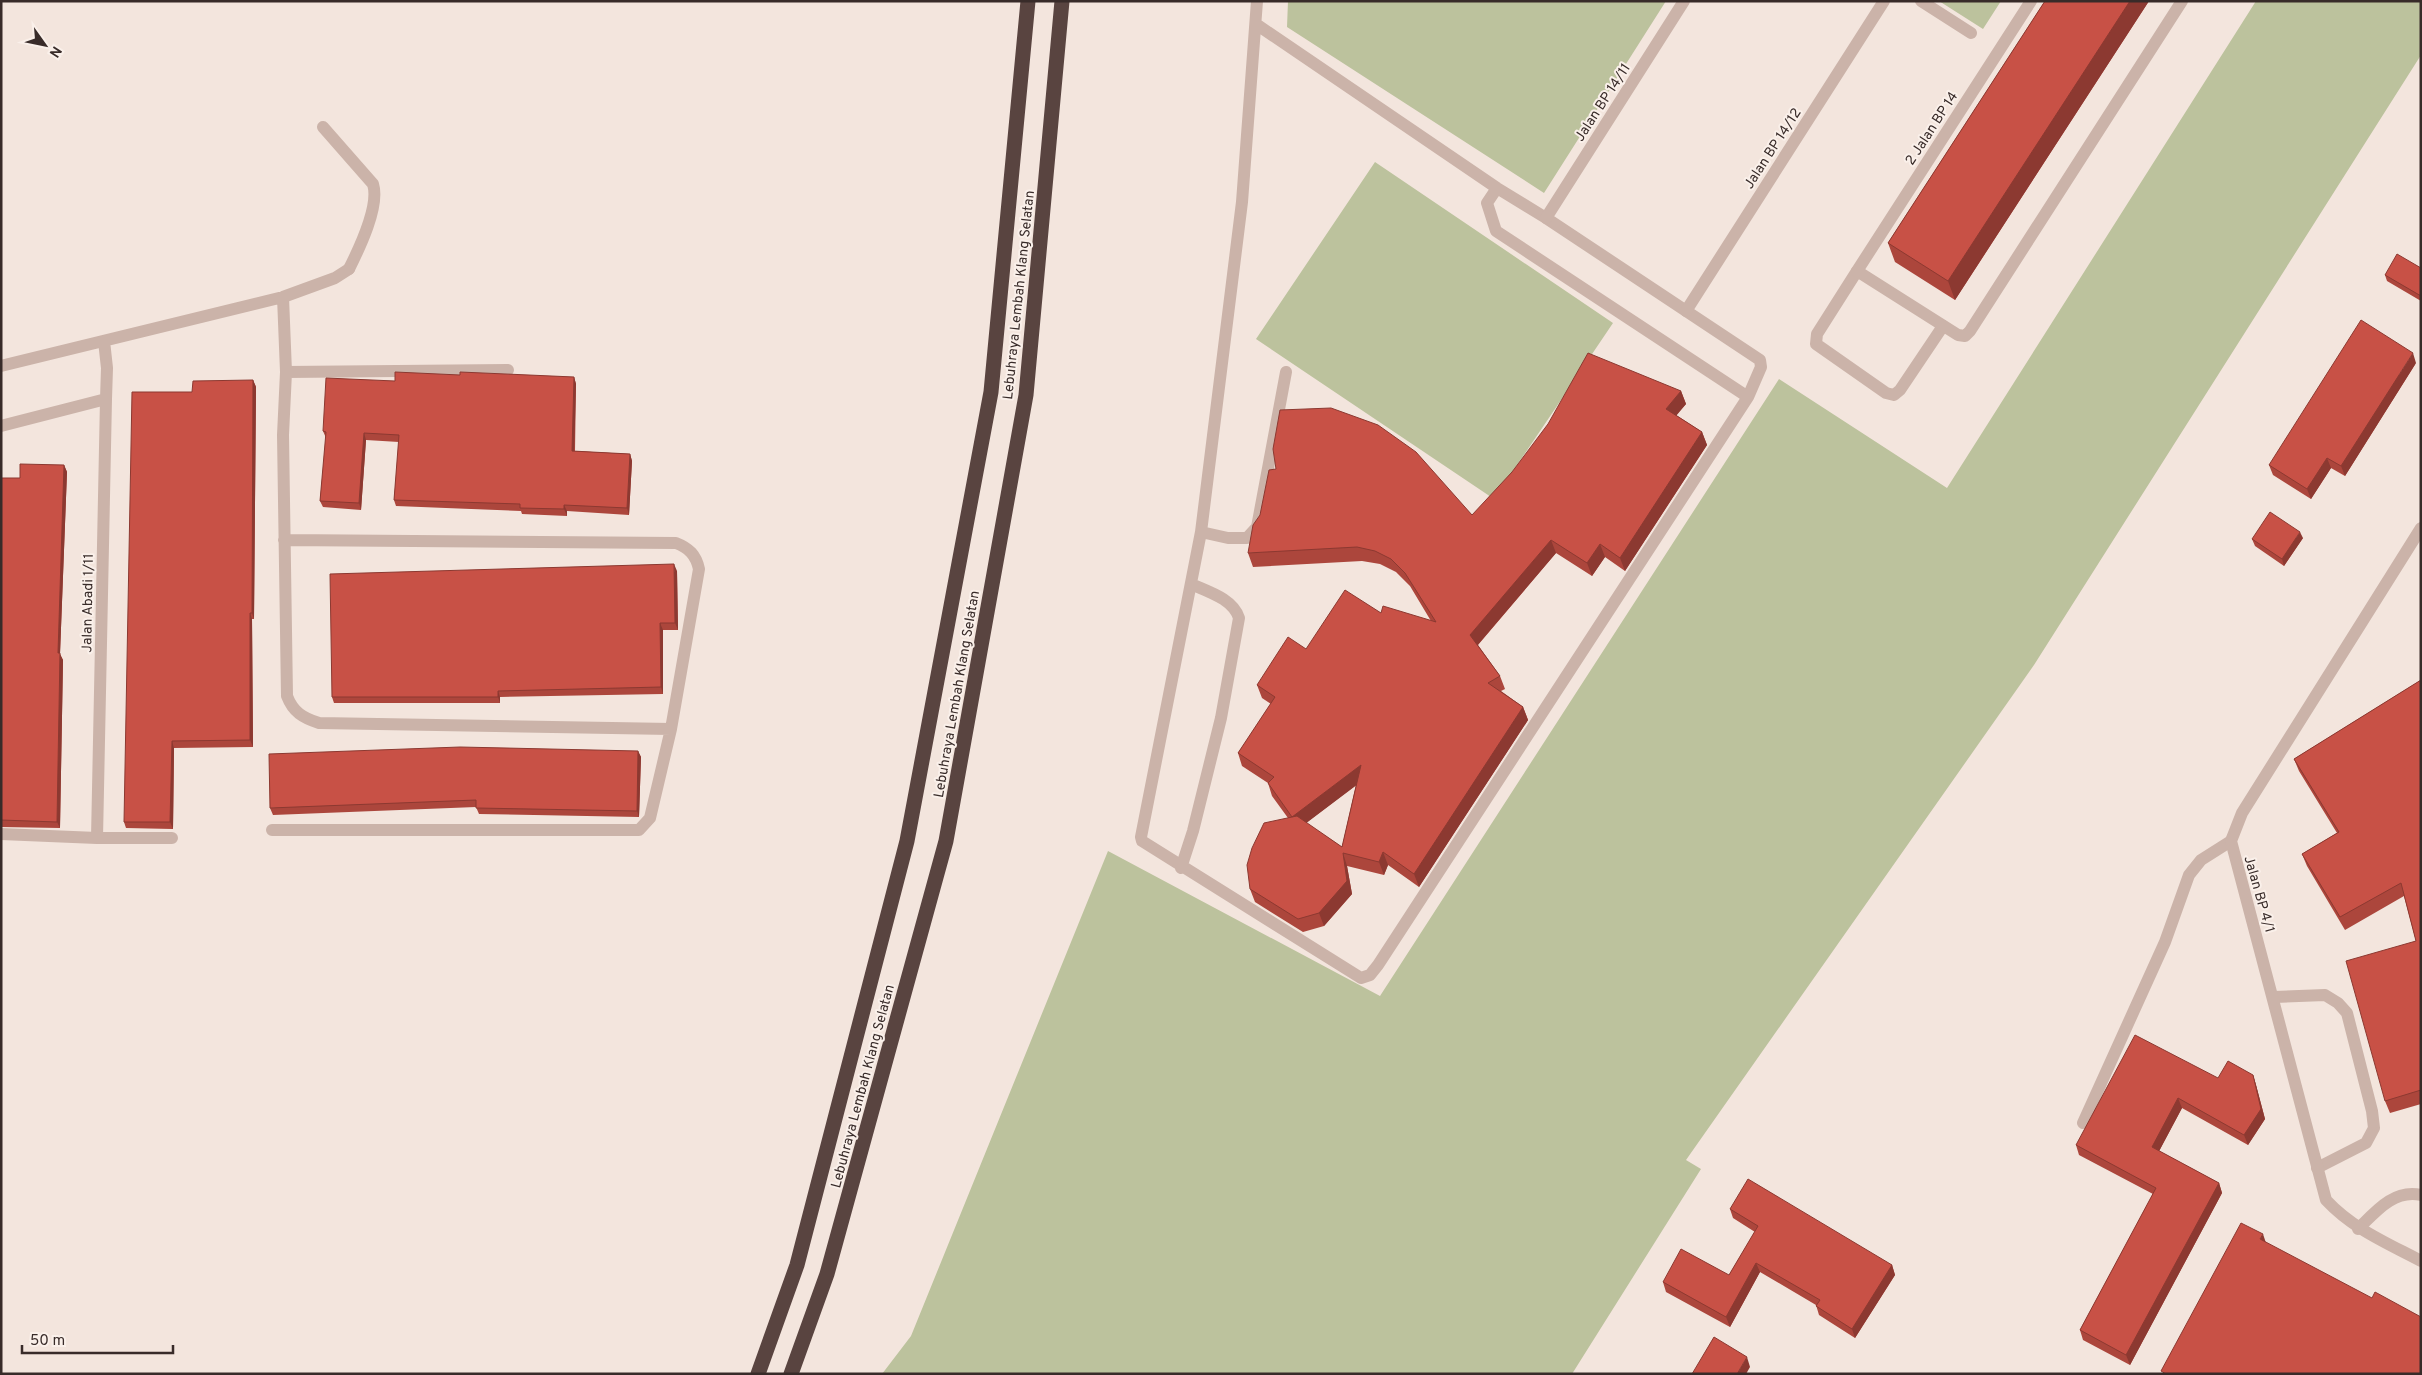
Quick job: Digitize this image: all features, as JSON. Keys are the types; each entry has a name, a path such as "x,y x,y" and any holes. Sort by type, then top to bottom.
{"highway":[{"name":"Lebuhraya Lembah Klang Selatan","path":"758,1374 797,1265 907,841 991,392 1028,1"},
{"name":"Lebuhraya Lembah Klang Selatan","path":"792,1374 827,1274 946,841 1026,395 1062,1"}],"street":[{"path":"1256,24 1497,188 1546,218 1760,360 1761,368 1748,397 1370,975 1361,978 1181,868 1142,842 1141,837 1201,532 1242,202 1257,1"},
{"name":"Jalan BP 14/11","path":"1546,218 1684,1"},
{"name":"Jalan BP 14/12","path":"1686,311 1884,1"},
{"path":"1921,1 1971,33"},
{"name":"2 Jalan BP 14","path":"1943,326 1900,390 1894,395 1886,393 1816,344 1817,334 1856,271 2031,1"},
{"path":"1856,271 1958,335 1965,336 2182,1"},
{"path":"1,366 283,297 335,278 349,269 360,246 376,194 373,184 323,127"},
{"path":"1497,188 1487,203 1496,231 1748,397"},
{"path":"283,297 286,372 284,540 287,696 291,706 299,715 320,723 672,729"},
{"name":"Jalan Abadi 1/11","path":"97,838 107,368 104,341"},
{"path":"286,372 508,370"},
{"path":"1201,532 1228,538 1247,538 1258,527 1286,372"},
{"path":"1,426 106,398"},
{"name":"Jalan BP 4/1","path":"2421,528 2242,813 2231,841 2274,997 2316,1168 2326,1200 2340,1215 2358,1229 2421,1260"},
{"path":"272,830 638,830 650,818 672,729 700,569 697,559 685,546 676,543 284,540"},
{"path":"1181,868 1193,831 1221,718 1238,618 1236,609 1219,597 1191,584"},
{"path":"1,834 97,838 172,838"},
{"path":"2083,1123 2165,942 2189,875 2201,860 2231,841"},
{"path":"2274,997 2325,995 2338,1003 2347,1013 2372,1111 2374,1128 2366,1143 2316,1168"},
{"path":"2358,1229 2378,1209 2394,1198 2410,1192 2421,1195"}],"green space":[{"path":"1288,1 1666,1 1544,193 1287,27"},
{"path":"1939,1 2001,1 1983,29"},
{"path":"2256,1 2421,1 2421,55 2034,665 1686,1160 1701,1169 1572,1374 882,1374 911,1336 1108,851 1380,996 1779,379 1947,488"},
{"path":"1375,162 1613,323 1494,499 1256,339"}],"building":[{"path":"2045,1 2130,1 1948,281 1888,243"},
{"path":"2397,254 2421,268 2421,296 2385,275"},
{"path":"2361,320 2413,353 2341,466 2327,458 2307,489 2269,465"},
{"path":"1588,353 1681,391 1666,409 1702,432 1620,558 1600,544 1587,563 1551,540 1470,635 1500,676 1488,683 1523,707 1414,874 1383,852 1379,862 1343,853 1347,881 1319,913 1298,919 1250,889 1247,865 1252,848 1264,823 1292,817 1268,783 1274,777 1238,753 1275,697 1257,685 1288,637 1306,649 1345,590 1381,613 1383,606 1436,622 1405,573 1391,559 1375,551 1357,547 1248,553 1253,525 1260,515 1269,470 1276,469 1273,449 1280,410 1331,408 1378,425 1416,452 1472,515 1512,472 1548,424","holes":["1361,765 1342,847 1297,816 1292,817"]},
{"path":"395,372 460,375 460,372 574,377 572,451 630,454 627,508 564,505 564,509 520,508 520,504 394,500 399,435 364,433 359,503 320,501 326,432 323,431 326,378 395,381"},
{"path":"253,380 250,740 172,741 170,822 124,822 132,392 192,392 193,381"},
{"path":"20,464 64,465 58,653 60,653 57,822 1,820 1,478 20,478"},
{"path":"2270,512 2300,532 2282,559 2252,539"},
{"path":"674,564 675,623 660,623 661,687 498,691 498,697 332,697 330,574"},
{"path":"2421,680 2421,1090 2385,1101 2346,961 2416,941 2401,883 2340,917 2302,854 2339,832 2294,759"},
{"path":"460,747 638,751 637,811 476,808 476,800 270,808 269,754"},
{"path":"2135,1035 2218,1078 2228,1061 2253,1075 2261,1109 2244,1135 2178,1098 2152,1147 2219,1183 2126,1355 2080,1330 2156,1188 2076,1145"},
{"path":"1748,1179 1892,1265 1852,1329 1816,1306 1820,1300 1756,1263 1726,1317 1663,1282 1681,1249 1729,1275 1758,1226 1730,1209"},
{"path":"2241,1223 2263,1234 2260,1239 2372,1298 2375,1292 2421,1317 2421,1374 2166,1374 2161,1371"},
{"path":"1714,1337 1747,1357 1737,1374 1692,1374"}]}
